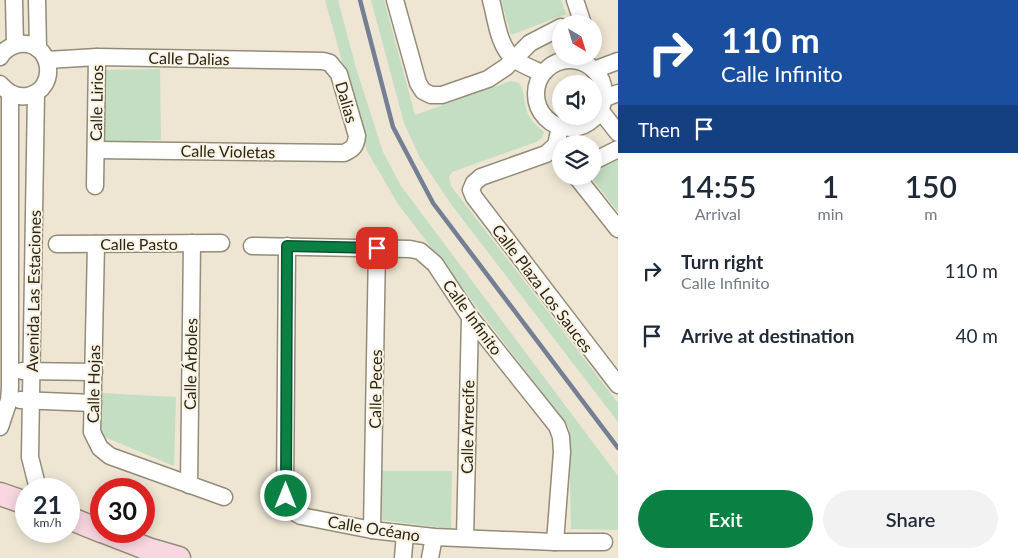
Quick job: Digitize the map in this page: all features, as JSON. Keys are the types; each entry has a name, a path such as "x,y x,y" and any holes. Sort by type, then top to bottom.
{"main road":[{"path":"0,494 15,499"},
{"path":"125,543 147,554 179,558"}],"street":[{"path":"0,57 8,48 15,45 14,0"},
{"path":"3,87 18,96 27,96 36,93 46,82 48,75 42,54 37,0"},
{"path":"394,0 418,83 423,91 431,95 442,95 488,79 497,74 530,43 552,32"},
{"path":"491,0 507,51 514,59 542,73"},
{"path":"575,0 577,15"},
{"name":"Calle Dalias","path":"15,45 23,44 42,54 97,57 323,61 330,63"},
{"name":"Calle Lirios","path":"95,186 97,57"},
{"path":"594,70 618,61"},
{"name":"Dalias","path":"330,63 339,74 357,136 356,144"},
{"path":"554,65 542,73 537,83 535,94 537,105 546,119 566,128 588,122 607,100"},
{"path":"588,65 600,78 618,133"},
{"name":"Avenida Las Estaciones","path":"0,427 9,400 10,370 3,87"},
{"name":"Avenida Las Estaciones","path":"35,478 30,457 36,93"},
{"path":"566,128 566,135"},
{"name":"Calle Plaza Los Sauces","path":"566,128 556,145 546,154 480,178 474,183 471,190 474,197 618,385"},
{"name":"Calle Violetas","path":"96,150 344,153 352,150 356,144"},
{"path":"602,157 618,149"},
{"path":"583,185 618,228"},
{"name":"Calle Árboles","path":"189,485 192,243"},
{"name":"Calle Pasto","path":"57,244 222,243"},
{"name":"Calle Hojas","path":"96,244 92,432 100,448 110,456 224,497"},
{"name":"Calle Infinito","path":"252,246 410,249 420,251 427,256 435,264 470,317 557,426 561,437 562,452 555,542"},
{"name":"Calle Océano","path":"287,246 286,496 292,512 301,516 372,530 434,537 604,542"},
{"name":"Calle Peces","path":"372,530 377,248"},
{"name":"Calle Arrecife","path":"464,538 470,317"},
{"path":"10,370 94,372"},
{"path":"9,400 93,404"},
{"path":"403,558 405,534"},
{"path":"430,558 434,537"}],"green space":[{"path":"325,0 338,0 356,68 383,152 401,186 618,476 618,530 571,529 569,428 398,204 367,151"},
{"path":"371,0 384,0 415,115 511,81 519,83 523,91 529,117 544,132 542,138 536,142 452,172 449,177 451,186 618,403 618,422 451,204 420,158 404,123"},
{"path":"501,0 561,0 566,14 552,15 552,19 511,35"},
{"path":"160,69 161,140 103,142 102,70"},
{"path":"618,156 618,212 597,185 602,185 602,165"},
{"path":"101,393 176,397 174,466 102,436"},
{"path":"382,471 452,471 451,529 382,520"}],"waterway":[{"path":"360,0 393,127 433,203 618,448"}],"route":[{"path":"286,496 287,246 377,248"}]}
